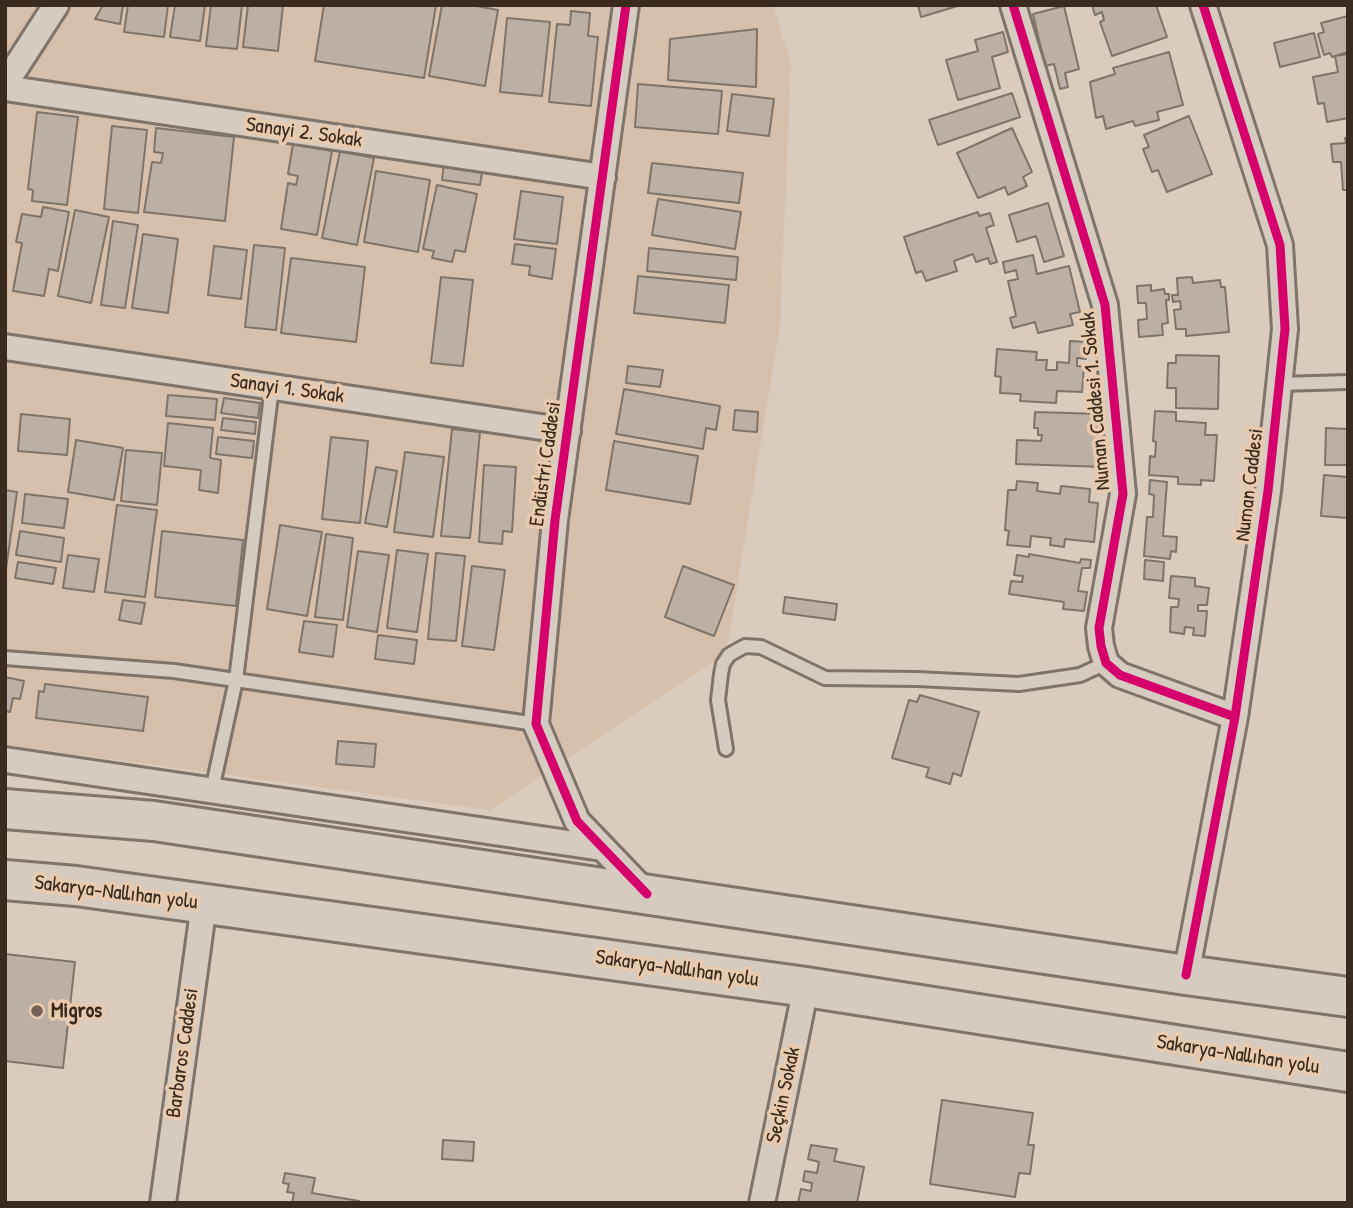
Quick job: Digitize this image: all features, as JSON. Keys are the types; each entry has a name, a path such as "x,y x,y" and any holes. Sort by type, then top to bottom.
{"main road":[{"path":"5,809 154,821 1348,997"},
{"name":"Sakarya-Nallıhan yolu","path":"5,880 76,886 806,987 1348,1072"}],"street":[{"path":"5,86 56,5"},
{"name":"Endüstri Caddesi","path":"626,5 555,520 536,724 577,821 647,894"},
{"name":"Numan Caddesi","path":"1186,975 1235,717 1268,491 1285,328 1280,245 1203,5"},
{"name":"Numan Caddesi 1. Sokak","path":"1018,7 1105,305 1123,494 1099,628 1106,663"},
{"name":"Sanayi 2. Sokak","path":"5,86 603,177"},
{"name":"Sanayi 1. Sokak","path":"5,347 568,431"},
{"path":"1106,663 1120,675 1235,717"},
{"path":"5,760 602,848"},
{"name":"Barbaros Caddesi","path":"163,1203 204,904"},
{"name":"Seçkin Sokak","path":"762,1203 806,987"}],"lane":[{"path":"1279,384 1348,382"},
{"path":"212,790 236,680 272,387"},
{"path":"726,749 718,700 721,674 729,655 745,646 761,647 825,678 1019,684 1080,674 1106,663"},
{"path":"5,658 174,671 536,724"}],"shaded area":[{"path":"5,5 773,5 791,64 780,326 726,653 490,810 5,745"}],"building":[{"path":"103,5 123,5 120,24 95,19"},
{"path":"128,5 168,5 164,37 124,32"},
{"path":"175,5 205,5 200,41 170,37"},
{"path":"211,5 242,5 237,49 206,46"},
{"path":"248,5 283,5 278,51 243,47"},
{"path":"324,5 436,5 424,78 315,61"},
{"path":"442,5 471,5 498,10 485,86 429,76"},
{"path":"918,5 961,5 921,17"},
{"path":"1092,5 1156,5 1167,37 1112,56 1100,22 1104,20 1102,12 1095,15"},
{"path":"1064,6 1079,69 1065,73 1068,87 1060,89 1054,64 1045,66 1033,14"},
{"path":"571,11 590,13 588,36 598,37 591,106 549,102 557,24 570,25"},
{"path":"1348,16 1348,52 1332,57 1330,53 1324,55 1318,34 1324,32 1321,23"},
{"path":"507,18 550,22 542,96 500,92"},
{"path":"757,29 756,87 668,80 670,39"},
{"path":"1003,32 1008,52 992,57 1000,88 958,100 946,60 978,51 975,40"},
{"path":"1314,33 1320,57 1280,67 1274,43"},
{"path":"1169,52 1183,105 1157,112 1159,120 1135,126 1133,121 1106,129 1103,116 1096,118 1090,82 1115,74 1113,68"},
{"path":"1348,54 1348,118 1327,122 1324,103 1318,104 1313,77 1338,72 1335,56"},
{"path":"638,84 722,91 718,134 635,127"},
{"path":"1012,93 1020,117 938,145 929,120"},
{"path":"732,94 774,99 769,136 727,131"},
{"path":"37,112 78,117 67,205 32,201 33,190 28,189"},
{"path":"1189,116 1212,174 1167,192 1158,170 1152,172 1143,149 1149,147 1144,135"},
{"path":"112,126 147,130 138,213 104,209"},
{"path":"156,128 234,137 225,221 144,212 152,162 161,163 163,153 154,152"},
{"path":"1012,128 1032,172 1023,177 1027,186 1008,195 1005,187 978,198 957,153"},
{"path":"1345,138 1348,138 1348,190 1343,190 1341,162 1333,162 1331,144 1346,143"},
{"path":"293,144 332,151 317,235 281,229 288,183 296,185 298,176 288,174"},
{"path":"340,151 374,158 357,245 322,238"},
{"path":"444,162 483,166 480,185 442,180"},
{"path":"652,163 743,173 739,203 648,193"},
{"path":"376,171 430,180 418,252 364,242"},
{"path":"437,185 477,194 465,252 455,250 452,262 432,258 434,251 423,249"},
{"path":"521,191 563,197 557,244 514,239"},
{"path":"658,199 741,212 735,249 652,235"},
{"path":"1048,203 1064,256 1044,262 1036,236 1017,242 1009,215"},
{"path":"43,207 69,212 58,271 49,269 44,296 13,291 22,243 16,242 22,214 41,217"},
{"path":"75,210 109,217 91,303 58,296"},
{"path":"978,212 979,216 990,213 994,225 986,228 997,262 990,264 988,258 976,262 973,254 954,261 957,271 926,281 922,271 916,273 904,237"},
{"path":"113,221 138,225 125,308 101,305"},
{"path":"143,234 178,239 168,313 132,308"},
{"path":"515,244 556,249 552,279 529,275 530,266 512,264"},
{"path":"254,245 285,248 276,330 245,327"},
{"path":"214,246 247,250 241,299 208,295"},
{"path":"649,248 738,257 736,280 647,271"},
{"path":"1033,255 1037,274 1069,266 1080,312 1070,314 1073,325 1038,333 1035,322 1013,328 1010,318 1016,316 1008,281 1018,279 1016,270 1005,273 1003,262"},
{"path":"291,258 365,267 356,342 281,333"},
{"path":"638,276 729,285 725,323 634,313"},
{"path":"441,277 473,280 463,366 431,363"},
{"path":"1192,277 1193,283 1220,280 1221,287 1225,287 1229,332 1186,336 1186,329 1176,329 1174,310 1181,309 1180,301 1173,302 1172,295 1178,295 1177,278"},
{"path":"1151,285 1151,291 1164,289 1165,294 1169,294 1169,300 1166,300 1168,323 1162,324 1163,335 1139,337 1138,320 1147,319 1146,303 1138,303 1137,286"},
{"path":"1070,341 1087,342 1086,359 1077,358 1077,366 1084,367 1082,392 1057,391 1056,403 1020,401 1021,394 1000,393 1001,377 995,376 997,349 1037,352 1036,360 1047,360 1046,370 1057,370 1057,362 1069,363"},
{"path":"1176,355 1219,356 1218,409 1176,408 1176,388 1167,388 1168,363 1176,363"},
{"path":"628,366 663,370 660,387 626,383"},
{"path":"624,389 720,406 716,430 706,428 703,449 616,434"},
{"path":"168,395 217,399 215,420 166,416"},
{"path":"224,398 260,403 258,418 221,413"},
{"path":"735,410 758,412 757,432 733,430"},
{"path":"1155,411 1176,412 1176,421 1206,423 1205,435 1217,435 1214,481 1201,480 1201,485 1178,484 1178,477 1149,475 1150,456 1155,457"},
{"path":"1035,412 1102,414 1102,429 1110,429 1110,450 1106,450 1105,467 1016,464 1017,440 1041,441 1042,435 1038,435 1038,428 1034,428"},
{"path":"21,414 70,419 67,455 18,451"},
{"path":"223,418 256,422 255,434 221,430"},
{"path":"168,423 213,428 210,458 221,460 218,493 199,490 201,470 164,466"},
{"path":"1326,428 1348,429 1348,465 1325,465"},
{"path":"452,429 480,432 470,538 441,536"},
{"path":"218,437 254,441 252,458 216,454"},
{"path":"331,437 368,441 360,523 322,519"},
{"path":"76,440 123,448 114,500 68,492"},
{"path":"614,441 698,456 690,504 606,490"},
{"path":"126,450 162,453 157,505 121,501"},
{"path":"405,452 444,457 433,537 394,532"},
{"path":"484,465 516,467 512,532 503,531 502,544 479,542"},
{"path":"376,467 397,471 387,527 365,523"},
{"path":"1324,475 1348,477 1348,518 1321,516"},
{"path":"1150,480 1167,482 1163,536 1177,537 1176,552 1171,551 1170,559 1144,556 1147,517 1153,517 1154,495 1149,494"},
{"path":"1017,481 1038,483 1037,491 1060,494 1061,486 1090,489 1089,502 1098,503 1094,542 1065,539 1064,547 1050,545 1051,538 1031,536 1030,547 1007,545 1009,531 1005,530 1008,490 1016,490"},
{"path":"5,490 17,492 5,576"},
{"path":"25,494 68,499 64,528 22,523"},
{"path":"117,505 157,510 145,597 105,592"},
{"path":"280,525 322,532 307,616 267,609"},
{"path":"20,531 64,538 61,562 16,555"},
{"path":"162,531 243,540 236,606 155,597"},
{"path":"326,534 353,538 343,620 315,617"},
{"path":"397,550 428,554 417,632 387,628"},
{"path":"358,551 389,555 377,632 347,627"},
{"path":"436,553 465,556 456,641 428,639"},
{"path":"1029,554 1080,563 1081,559 1091,560 1090,568 1082,568 1078,591 1087,592 1084,611 1063,609 1064,602 1009,594 1011,581 1022,582 1023,576 1014,575 1017,555 1029,557"},
{"path":"68,555 99,559 94,592 63,588"},
{"path":"1145,560 1164,562 1163,581 1144,579"},
{"path":"18,562 56,568 53,584 15,578"},
{"path":"472,566 505,570 494,650 462,646"},
{"path":"683,566 734,585 714,636 665,617"},
{"path":"1171,576 1195,578 1195,586 1209,588 1207,605 1198,605 1198,611 1207,611 1205,636 1193,635 1194,628 1185,627 1184,634 1170,632 1171,607 1178,607 1179,599 1169,598"},
{"path":"785,597 837,604 835,620 783,613"},
{"path":"123,600 145,603 141,624 119,620"},
{"path":"304,621 337,625 333,657 299,652"},
{"path":"378,635 417,640 414,664 375,659"},
{"path":"5,677 24,681 20,699 13,698 10,712 5,711"},
{"path":"45,684 148,697 143,731 36,718 39,691 44,692"},
{"path":"920,695 979,712 961,776 953,773 950,784 926,777 929,768 892,758 909,700 917,702"},
{"path":"338,741 376,744 374,767 336,764"},
{"name":"Migros","path":"5,954 75,962 63,1068 5,1061"},
{"path":"942,1100 1033,1113 1028,1145 1034,1145 1030,1174 1019,1173 1015,1197 930,1184"},
{"path":"443,1140 474,1142 473,1161 442,1159"},
{"path":"811,1145 837,1149 834,1161 864,1167 857,1203 798,1203 801,1189 811,1191 812,1183 803,1181 805,1171 817,1173 819,1162 808,1159"},
{"path":"285,1173 315,1178 312,1193 359,1203 292,1203 294,1193 287,1192 289,1184 283,1183"}],"cycle path":[{"path":"626,5 555,520 536,724 577,821 647,894"},
{"path":"1013,5 1105,305 1123,494 1099,628 1106,663 1120,675 1235,717"},
{"path":"1186,975 1235,717 1268,491 1285,329 1280,245 1203,5"}],"place":[{"name":"Migros","path":"37,1011"}]}
